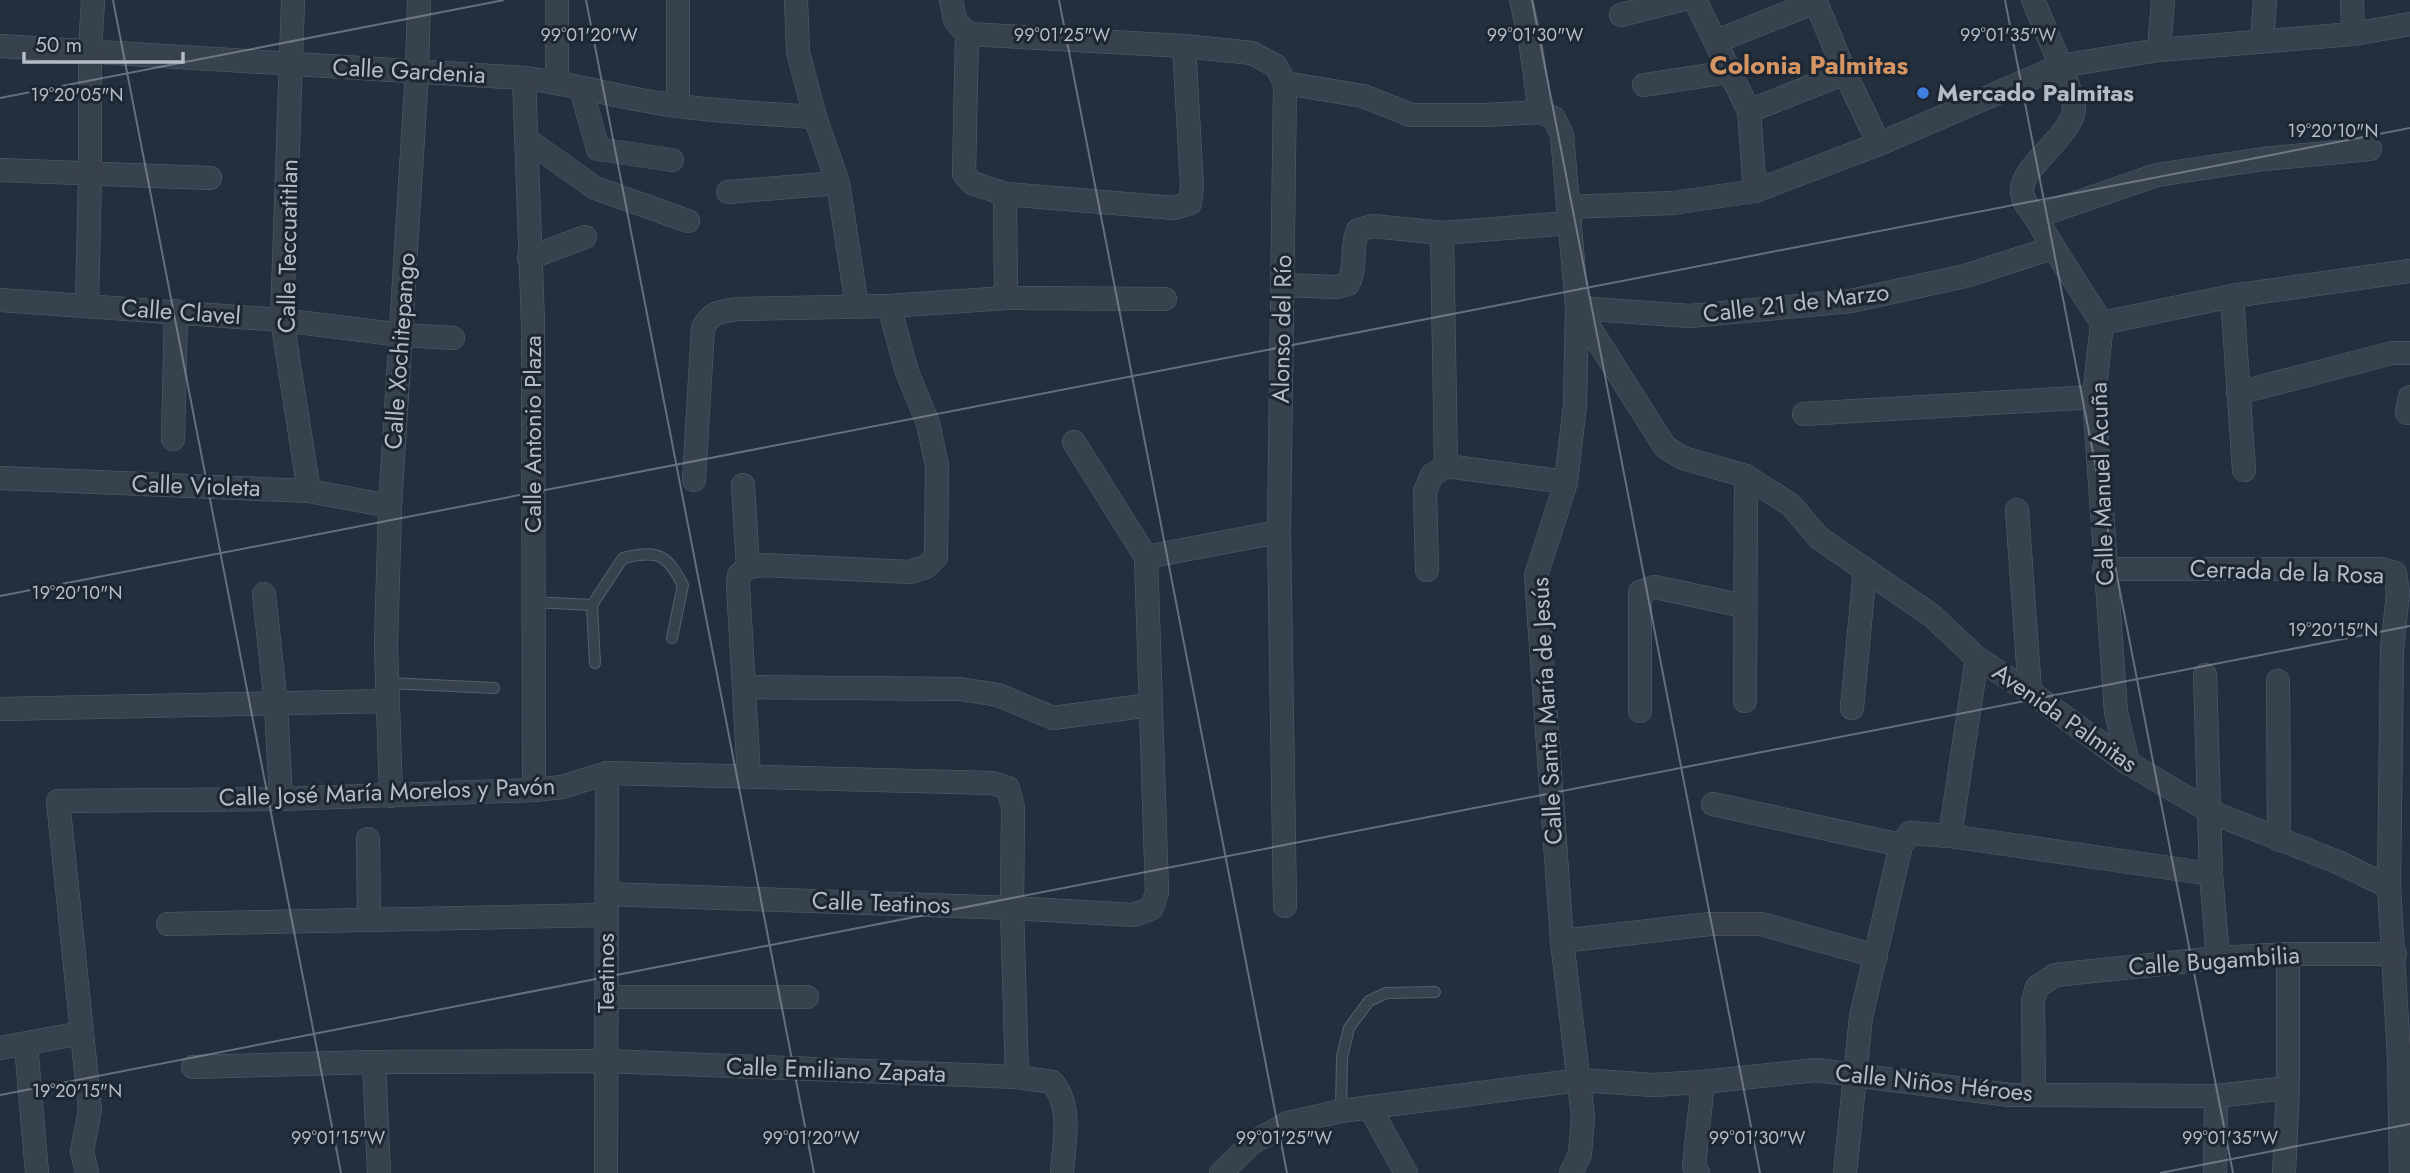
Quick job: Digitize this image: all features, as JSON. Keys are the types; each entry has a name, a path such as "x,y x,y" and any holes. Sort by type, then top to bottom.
{"street":[{"path":"87,305 93,0"},
{"name":"Calle Teccuatitlan","path":"293,0 282,320 309,491"},
{"name":"Calle Xochitepango","path":"391,796 386,646 390,506 402,335 419,0"},
{"path":"557,0 557,82"},
{"path":"678,0 678,106"},
{"path":"796,0 798,52 815,117 838,183 857,306"},
{"path":"951,0 955,20 967,34 964,174 972,183 1005,194 1174,208 1190,203 1192,186 1184,46"},
{"path":"967,34 1184,46 1252,53 1276,66 1285,83 1363,96 1411,115 1486,116 1541,112 1521,0"},
{"path":"1621,15 1680,0"},
{"path":"1695,0 1749,111 1755,191"},
{"path":"2032,0 2071,92 2074,110 2067,126 2027,176 2021,188 2023,200 2102,323 2232,296 2410,271"},
{"path":"2159,50 2163,0"},
{"path":"2262,40 2265,0"},
{"path":"2352,0 2353,34"},
{"path":"1717,41 1815,1 1879,144"},
{"path":"1283,285 1336,288 1348,284 1353,277 1353,242 1358,230 1373,226 1442,233 1755,191 1879,144 2060,66 2159,50 2353,34 2410,24"},
{"name":"Calle Gardenia","path":"0,46 524,78 678,106 815,117"},
{"path":"1644,85 1729,72"},
{"path":"1749,111 1845,73"},
{"name":"Calle Antonio Plaza","path":"524,78 533,323 534,790"},
{"name":"Alonso del Río","path":"1285,83 1279,532 1285,906"},
{"path":"581,89 598,149 672,160"},
{"name":"Calle Santa María de Jesús","path":"1541,112 1554,118 1562,135 1577,308 1575,405 1566,482 1536,576 1562,941 1583,1116 1580,1154 1572,1173"},
{"path":"526,139 594,188 688,221"},
{"path":"2035,217 2157,175 2263,159 2370,149"},
{"path":"0,170 210,178"},
{"path":"728,192 838,183"},
{"path":"1005,194 1006,298"},
{"path":"1442,233 1446,466"},
{"path":"529,258 585,237"},
{"name":"Calle 21 de Marzo","path":"1577,308 1690,316 1851,301 1965,276 2052,248"},
{"path":"2232,296 2244,470"},
{"path":"694,480 700,345 703,328 709,317 720,312 738,309 889,306 1006,298 1165,299"},
{"name":"Calle Clavel","path":"0,300 176,311 453,338"},
{"path":"749,776 738,575 748,567 765,565 909,572 926,567 936,557 937,466 928,423 908,372 889,306"},
{"name":"Avenida Palmitas","path":"1577,308 1665,447 1683,458 1746,476 1791,505 1819,538 1931,615 1977,658 2030,692 2128,764 2211,812 2340,863 2389,887"},
{"path":"173,439 176,311"},
{"name":"Calle Manuel Acuña","path":"2102,323 2094,397 2104,569 2116,712 2128,764"},
{"path":"2238,393 2392,354 2410,353"},
{"path":"1804,414 2094,397"},
{"path":"744,687 960,689 998,695 1054,718 1150,705 1146,557 1074,442"},
{"path":"1427,570 1425,491 1432,475 1446,466 1566,482"},
{"path":"1745,701 1746,476"},
{"name":"Calle Violeta","path":"0,478 309,491 390,506"},
{"path":"743,485 748,567"},
{"path":"2017,510 2030,692"},
{"path":"1146,557 1279,532"},
{"path":"1852,708 1865,569"},
{"name":"Cerrada de la Rosa","path":"2104,569 2381,569 2395,573 2401,646"},
{"path":"1640,711 1640,592 1655,587 1744,606"},
{"path":"264,594 276,705 281,799"},
{"path":"2401,646 2401,761 2389,887 2395,954 2401,1173"},
{"path":"1950,836 1977,658"},
{"path":"2205,674 2211,874 2218,958"},
{"path":"2278,681 2279,840"},
{"path":"0,709 276,705 388,692"},
{"name":"Calle Teatinos","path":"167,924 369,919 607,904 1012,908 1134,915 1152,908 1157,892 1150,705"},
{"name":"Calle José María Morelos y Pavón","path":"82,1033 58,801 281,799 534,790 562,786 607,773 992,783 1008,788 1013,807 1012,908"},
{"name":"Teatinos","path":"607,773 607,1173"},
{"path":"1713,804 1905,839 1950,836 2211,874"},
{"path":"368,839 369,919"},
{"path":"1845,1173 1861,1017 1905,839"},
{"path":"1012,908 1017,1077"},
{"path":"1562,941 1710,924 1761,924 1875,956"},
{"path":"2284,1173 2288,1088 2288,954"},
{"name":"Calle Bugambilia","path":"2034,1095 2033,1001 2037,987 2055,975 2218,958 2288,954 2395,954"},
{"path":"606,997 807,997"},
{"path":"0,1048 82,1033 90,1110 82,1152 87,1173"},
{"path":"26,1045 37,1173"},
{"name":"Calle Emiliano Zapata","path":"192,1067 374,1062 605,1061 1017,1077 1052,1082 1061,1093 1066,1111 1062,1173"},
{"path":"374,1062 379,1173"},
{"name":"Calle Niños Héroes","path":"1221,1173 1225,1166 1252,1143 1289,1123 1341,1111 1580,1080 1653,1085 1816,1070 2010,1095 2216,1096 2288,1088"},
{"path":"1698,1173 1694,1166 1703,1082"},
{"path":"2215,1173 2216,1096"},
{"path":"1370,1108 1406,1173"}],"lane":[{"path":"595,663 593,605 623,558 648,552 672,564 683,585 672,638"},
{"path":"532,602 593,605"},
{"path":"388,692 494,688"},
{"path":"1341,1111 1342,1057 1349,1028 1369,1001 1387,993 1435,992"}],"place":[{"name":"Mercado Palmitas","path":"1923,93"}],"district":[{"name":"Colonia Palmitas","path":"1809,65"}]}
